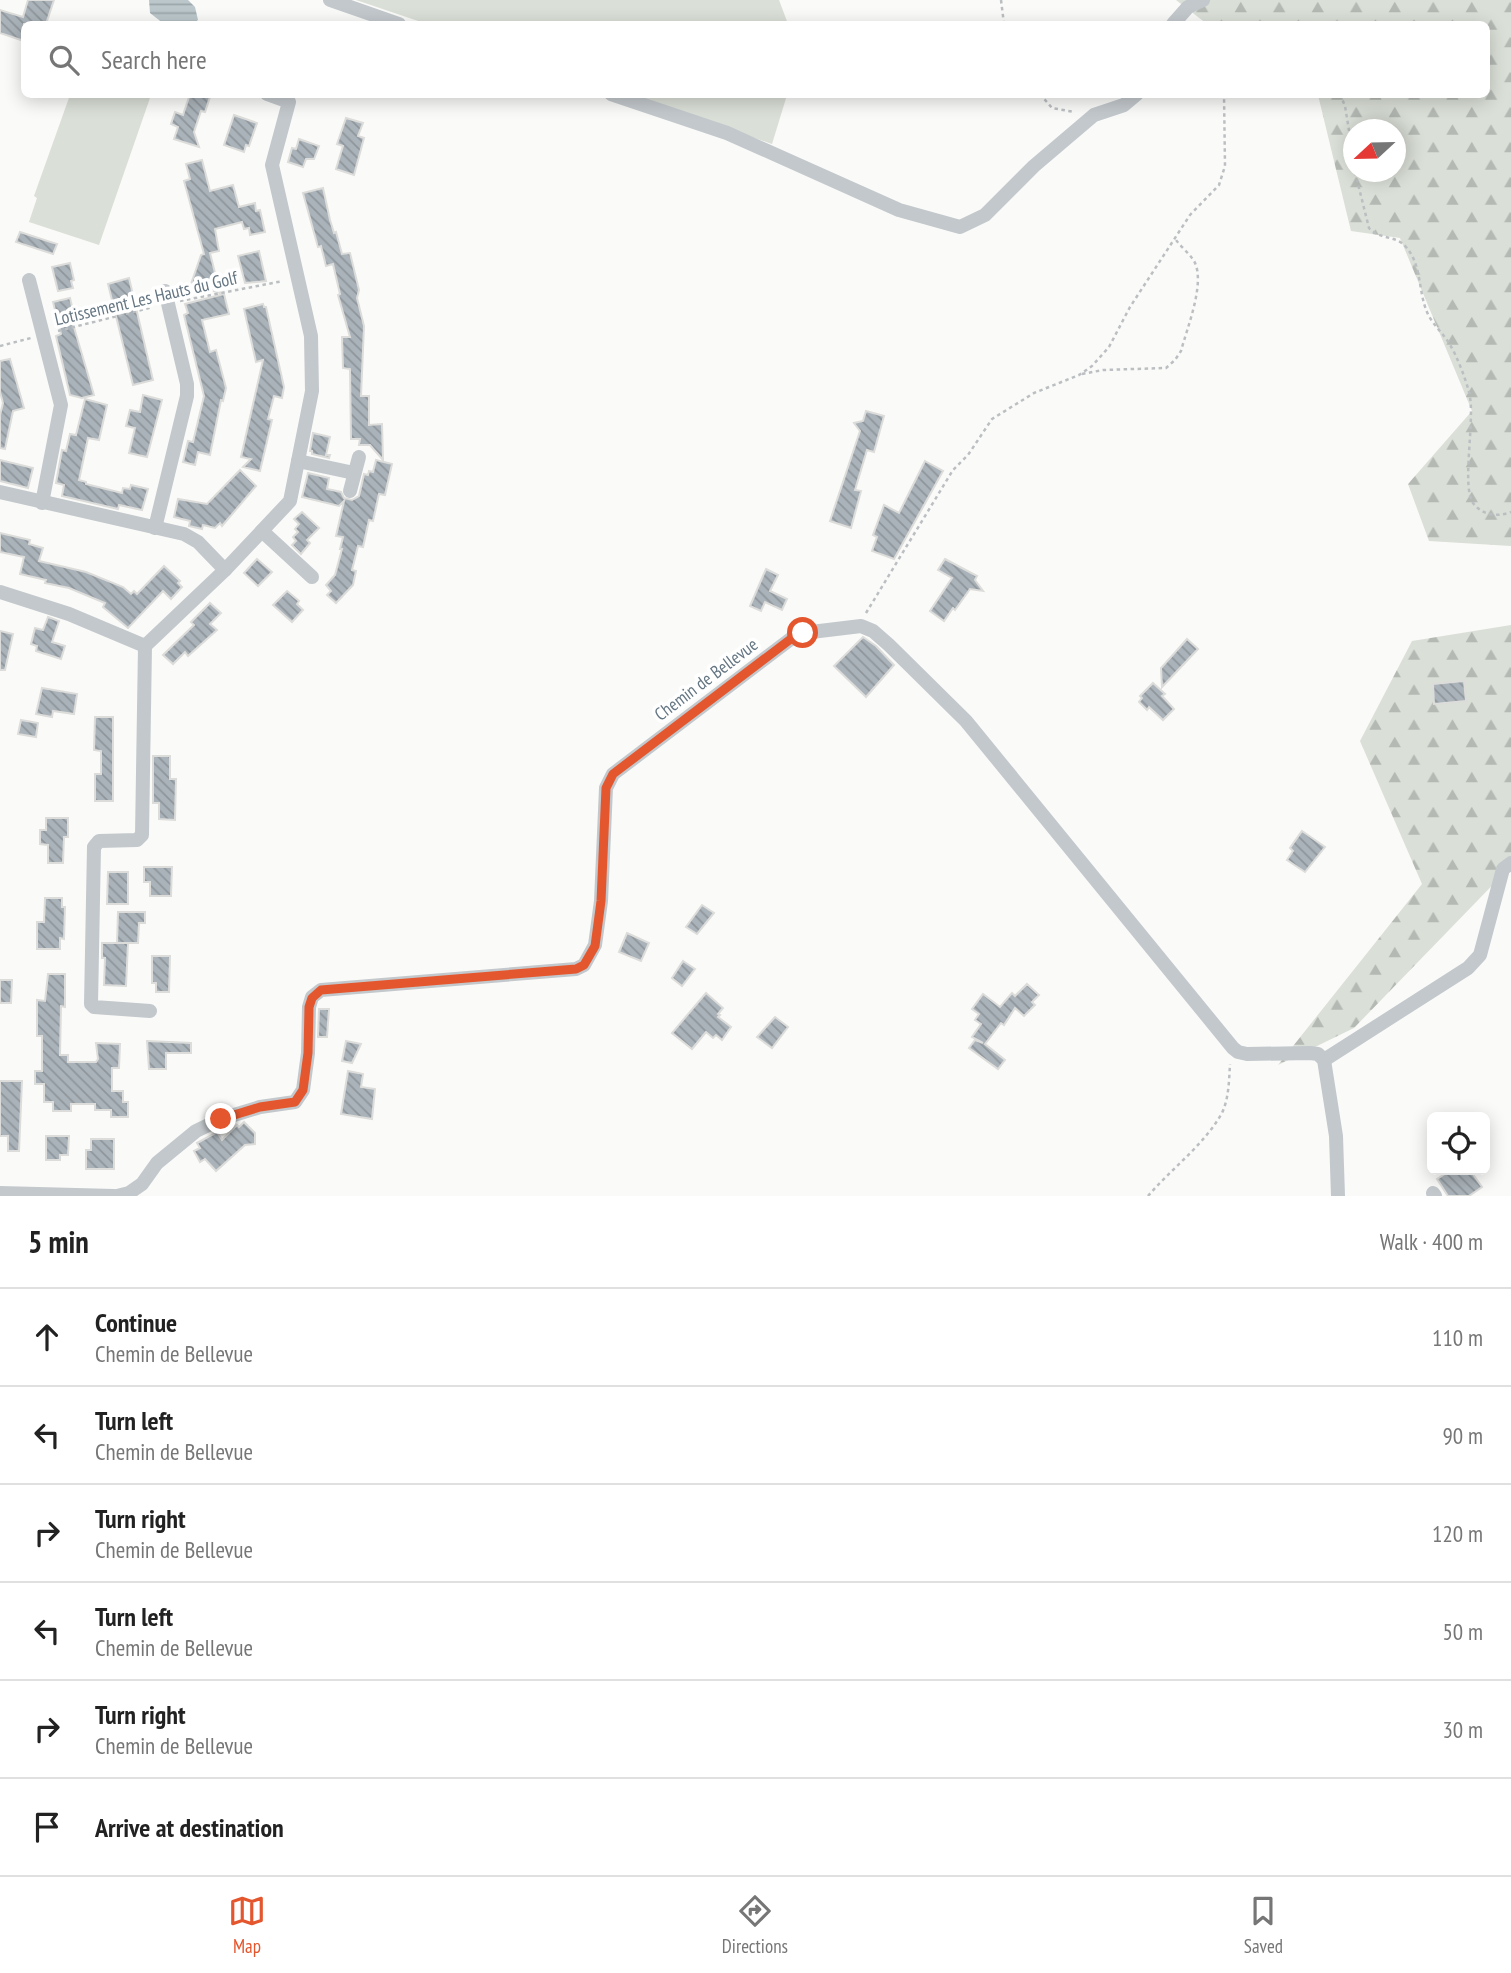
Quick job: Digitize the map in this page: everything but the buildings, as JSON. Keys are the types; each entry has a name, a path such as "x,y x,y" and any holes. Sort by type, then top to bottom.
{"street":[{"path":"330,0 391,21"},
{"path":"1176,21 1188,7 1203,0"},
{"path":"150,1011 94,1007 91,1004 94,847 99,841 137,840 142,835 145,646 225,570 290,501 312,391 311,336 272,164 289,102 278,98"},
{"path":"623,98 727,133 899,210 960,227 985,215 1034,166 1094,115 1124,105 1132,98"},
{"path":"29,280 61,405 42,503"},
{"path":"155,528 187,396 187,384 167,298"},
{"path":"350,491 359,457"},
{"path":"298,461 354,473"},
{"path":"0,492 184,534 198,542 225,570"},
{"path":"262,531 312,577"},
{"path":"0,592 69,614 145,646"},
{"path":"861,626 873,631 966,721 1238,1052 1310,1053 1318,1054 1324,1060 1336,1136 1338,1196"},
{"name":"Chemin de Bellevue","path":"0,1193 116,1196 129,1193 142,1184 157,1163 196,1131 221,1119 260,1107 295,1102 303,1090 308,1053 309,1007 312,998 321,990 576,969 584,965 595,946 601,901 606,788 613,774 792,638 803,633 861,626"},
{"path":"1324,1060 1468,968 1480,955 1503,869 1511,863"}],"path":[{"path":"1001,0 1004,21"},
{"path":"1043,98 1052,108 1094,115"},
{"path":"1079,375 1092,366 1109,347 1130,307 1190,215 1219,185 1225,166 1224,98"},
{"path":"1342,98 1347,119"},
{"path":"1358,182 1369,228 1381,237 1405,245 1415,260 1426,310 1449,344 1470,393 1472,437 1469,493 1474,504 1499,517 1511,512"},
{"path":"861,626 953,470 968,455 992,419 1034,393 1079,375 1103,370 1166,368 1175,360 1181,351 1199,284 1198,269 1175,239"},
{"name":"Lotissement Les Hauts du Golf","path":"0,346 167,298 298,279"},
{"path":"1148,1196 1205,1138 1223,1111 1229,1088 1230,1063 1238,1052"}],"green space":[{"path":"356,0 779,0 787,21 418,21"},
{"path":"1176,0 1511,0 1511,546 1429,541 1408,484 1472,411 1400,238 1351,231 1319,98 1490,98 1490,21 1203,21"},
{"path":"69,98 150,98 99,245 29,222 37,198 34,196"},
{"path":"640,98 786,98 772,144"},
{"path":"1511,625 1511,866 1354,1028 1278,1065 1422,884 1360,741 1412,641"}],"shaded area":[{"path":"149,0 188,0 195,7 198,20 160,21 150,13"}],"route":[{"path":"221,1119 260,1107 295,1102 303,1090 308,1053 309,1007 312,998 321,990 576,969 584,965 595,946 601,901 606,788 613,774 792,638 803,633"}]}
